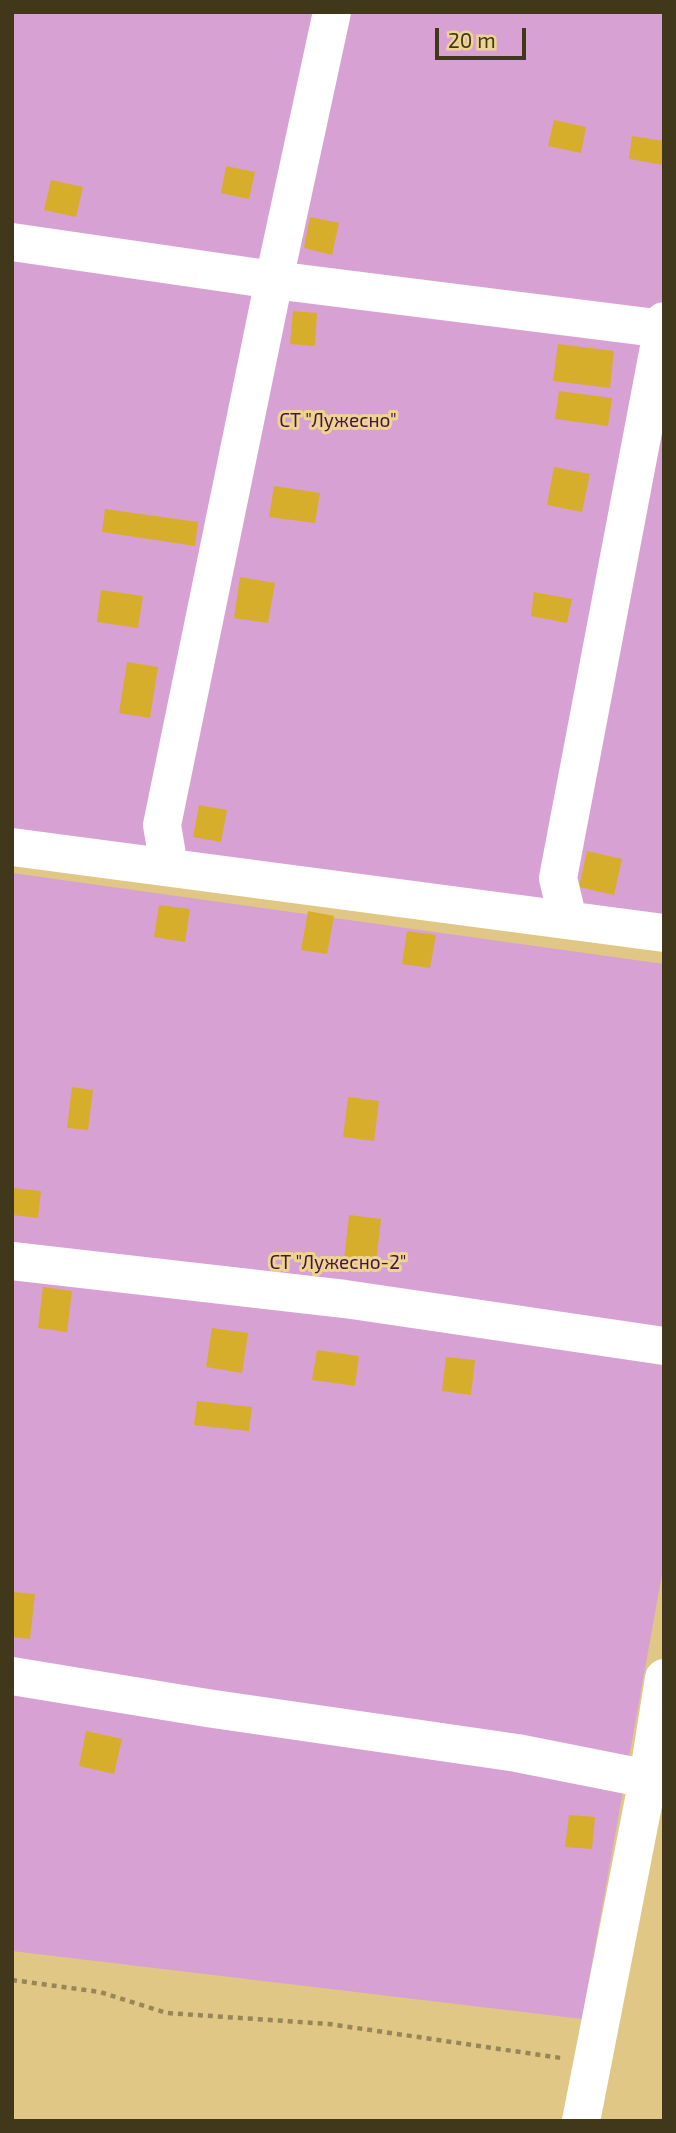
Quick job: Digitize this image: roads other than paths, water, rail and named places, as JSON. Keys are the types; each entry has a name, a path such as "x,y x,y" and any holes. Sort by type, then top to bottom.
{"lane":[{"path":"169,867 162,825 332,12"},
{"path":"12,242 274,280 663,326 558,878 568,920"},
{"path":"12,846 664,933"},
{"path":"12,1261 345,1299 664,1346"},
{"path":"12,1676 207,1708 517,1753 648,1779"},
{"path":"581,2121 648,1779 664,1678"}],"park label":[{"name":"СТ \"Лужесно\"","path":"338,421"},
{"name":"СТ \"Лужесно-2\"","path":"338,1263"}]}
